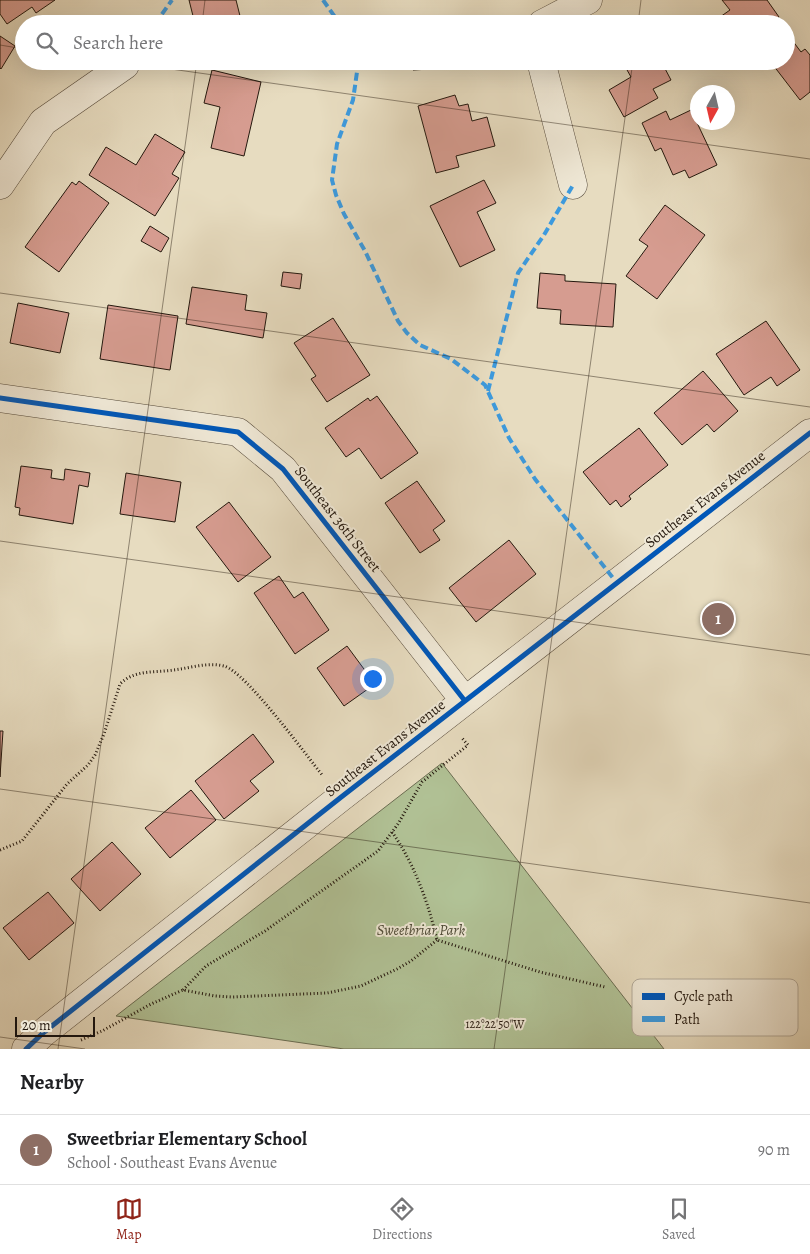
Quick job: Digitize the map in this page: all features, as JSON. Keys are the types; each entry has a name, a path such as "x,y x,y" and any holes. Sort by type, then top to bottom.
{"street":[{"path":"559,15 588,0"},
{"path":"0,185 43,122 119,70"},
{"path":"543,70 573,185"},
{"name":"Southeast 36th Street","path":"0,398 244,424 283,469 455,709"},
{"name":"Southeast Evans Avenue","path":"34,1041 340,798 810,433"}],"path":[{"path":"0,850 22,841 67,784 88,765 95,756 104,734 120,684 126,678 139,673 216,665 225,666 239,674 340,798"},
{"path":"34,1041 74,1043 183,990 206,966 266,931 366,860 384,844 422,782 468,745 455,709"},
{"path":"392,832 406,855 421,887 437,940"},
{"path":"437,940 540,972 605,987"},
{"path":"183,990 232,997 338,992 361,986 397,969 411,961 437,940"}],"green space":[{"name":"Sweetbriar Park","path":"442,763 632,1008 632,1036 654,1036 664,1049 344,1049 116,1016"}],"building":[{"path":"0,0 55,0 36,13 32,7 20,15 15,15 15,19 7,24 0,14"},
{"path":"189,0 236,0 240,15 193,15"},
{"path":"722,0 767,0 778,15 723,15 730,10"},
{"path":"0,36 15,46 1,69 0,68"},
{"path":"795,44 801,52 805,49 810,55 810,92 800,100 777,70 795,70"},
{"path":"212,70 261,82 244,156 211,148 220,107 204,103"},
{"path":"627,70 666,70 671,80 653,89 658,98 624,117 609,90 631,77"},
{"path":"455,95 459,106 468,104 472,121 487,117 495,146 456,156 459,167 436,173 418,106"},
{"path":"690,110 690,130 700,130 717,165 689,178 685,170 673,175 661,148 655,151 642,123 666,111 670,120"},
{"path":"155,134 185,152 172,174 179,178 155,216 89,175 106,147 136,165"},
{"path":"484,180 496,203 477,212 495,250 460,267 430,206"},
{"path":"79,181 109,203 59,272 25,247 72,182 76,185"},
{"path":"665,205 705,235 657,299 626,276 648,246 639,240"},
{"path":"150,226 169,238 161,252 141,241"},
{"path":"283,272 302,274 300,289 281,286"},
{"path":"540,273 565,275 565,281 616,284 613,327 560,324 561,310 537,308"},
{"path":"192,287 247,295 245,310 267,313 263,338 186,324"},
{"path":"18,303 69,313 60,353 10,343"},
{"path":"108,305 178,316 170,370 100,359"},
{"path":"333,318 370,375 327,402 311,379 316,376 294,343"},
{"path":"766,321 800,370 777,386 771,377 744,395 716,354"},
{"path":"703,371 738,411 714,432 707,424 682,445 654,413"},
{"path":"377,396 418,453 381,479 359,448 346,457 325,428 368,398 370,401"},
{"path":"639,428 668,465 629,496 631,499 621,507 616,500 610,505 583,472"},
{"path":"21,466 52,470 51,478 64,480 65,469 90,473 88,487 79,485 73,524 19,515 20,508 15,507"},
{"path":"126,473 181,482 175,522 120,514"},
{"path":"417,481 445,521 433,530 440,540 420,553 385,503"},
{"path":"229,502 271,557 238,582 196,527"},
{"path":"509,540 536,574 476,622 449,588"},
{"path":"279,576 294,598 303,592 329,630 295,654 254,593"},
{"path":"347,646 375,684 344,706 317,668"},
{"path":"0,731 3,731 0,777"},
{"path":"253,734 274,762 250,781 259,791 224,819 195,781"},
{"path":"191,790 216,820 170,858 145,828"},
{"path":"112,842 141,874 100,911 71,879"},
{"path":"48,892 74,923 29,960 3,928"}],"marked path":[{"path":"161,15 172,0"},
{"path":"323,0 334,15"},
{"path":"357,70 353,100 337,144 332,180 344,214 365,251 398,321 420,345 451,359 485,385 509,438 535,479 617,583"},
{"path":"488,391 518,273 544,235 573,185"}],"cycle path":[{"path":"0,398 238,432 283,469 465,701"},
{"path":"26,1049 43,1033 340,798 810,433"}],"place":[{"name":"Sweetbriar Elementary School","path":"718,619"}]}
